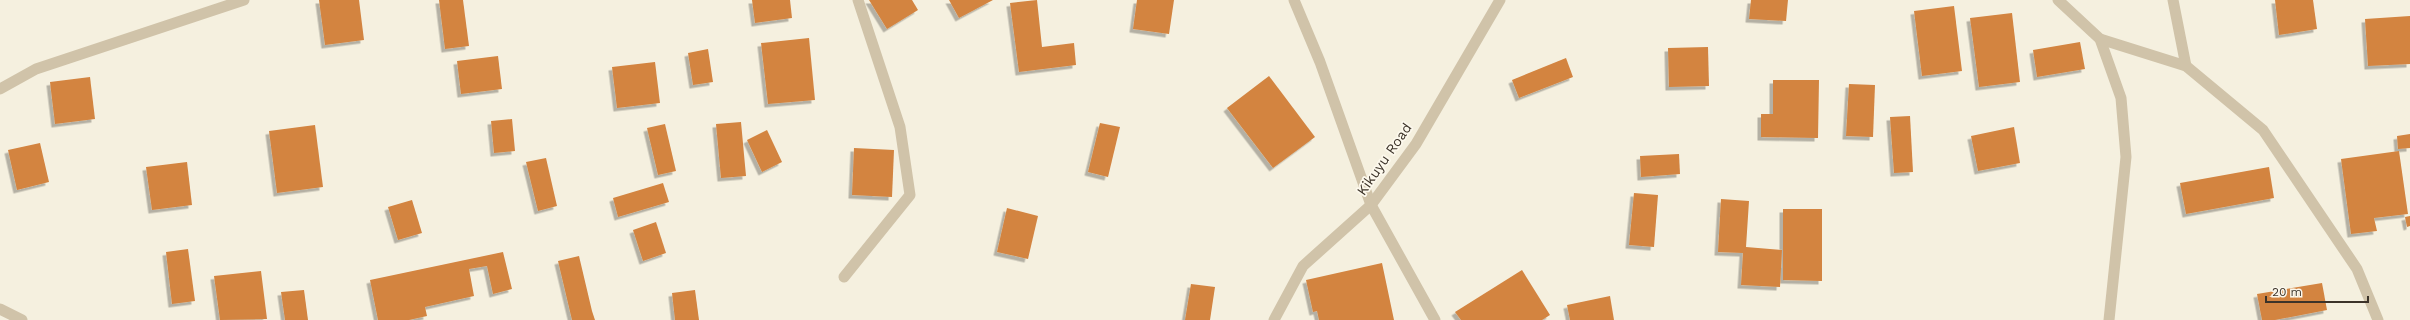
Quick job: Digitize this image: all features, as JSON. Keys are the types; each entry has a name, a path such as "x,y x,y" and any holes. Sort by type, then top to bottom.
{"street":[{"path":"0,89 36,69 244,0"},
{"path":"844,277 910,196 900,127 858,0"},
{"path":"1294,0 1320,62 1372,205 1435,320"},
{"name":"Kikuyu Road","path":"1274,320 1303,266 1372,205 1416,144 1500,0"},
{"path":"2058,0 2100,39 2186,66 2263,130 2357,269 2378,320"},
{"path":"2173,0 2186,66"},
{"path":"2100,39 2121,98 2126,157 2109,320"},
{"path":"0,308 22,320"}],"building":[{"path":"319,0 359,0 364,40 325,45"},
{"path":"439,0 463,0 469,46 445,49"},
{"path":"752,0 790,0 792,18 755,23"},
{"path":"869,0 912,0 918,10 887,29"},
{"path":"949,0 993,0 959,18"},
{"path":"1037,0 1042,47 1074,43 1076,65 1019,72 1010,3"},
{"path":"1137,0 1174,0 1169,34 1133,29"},
{"path":"1751,0 1788,0 1786,21 1749,19"},
{"path":"2275,0 2313,0 2317,29 2279,35"},
{"path":"1954,6 1962,71 1922,76 1914,11"},
{"path":"2012,13 2020,82 1979,87 1970,18"},
{"path":"2410,16 2410,64 2368,66 2365,19"},
{"path":"809,38 815,100 768,104 761,43"},
{"path":"2080,42 2085,69 2037,77 2033,50"},
{"path":"1708,47 1709,86 1669,87 1668,48"},
{"path":"708,49 713,82 693,85 688,53"},
{"path":"498,56 502,89 461,94 457,61"},
{"path":"1566,58 1573,77 1519,98 1512,80"},
{"path":"655,62 660,103 617,108 612,67"},
{"path":"1269,76 1315,137 1273,168 1227,108"},
{"path":"90,77 95,119 55,124 50,82"},
{"path":"1773,80 1819,80 1818,138 1761,137 1761,114 1773,114"},
{"path":"1849,84 1875,85 1873,137 1846,136"},
{"path":"1910,116 1913,172 1894,173 1890,117"},
{"path":"512,119 515,151 494,153 491,121"},
{"path":"741,122 746,176 721,178 716,124"},
{"path":"1100,123 1120,127 1108,177 1088,172"},
{"path":"665,124 676,171 658,175 647,128"},
{"path":"315,125 323,187 277,193 269,131"},
{"path":"2014,127 2020,163 1978,171 1971,136"},
{"path":"767,130 782,162 762,172 747,140"},
{"path":"2410,134 2410,148 2398,149 2397,136"},
{"path":"40,143 49,182 17,190 8,150"},
{"path":"854,148 894,150 892,197 852,195"},
{"path":"2399,151 2408,214 2374,218 2377,231 2351,234 2341,159"},
{"path":"1679,154 1680,174 1641,177 1640,156"},
{"path":"546,158 557,206 538,211 526,162"},
{"path":"187,162 192,205 152,210 146,167"},
{"path":"2269,167 2274,198 2186,214 2180,183"},
{"path":"663,183 669,202 618,217 613,198"},
{"path":"1634,193 1658,195 1654,247 1629,245"},
{"path":"1721,199 1749,201 1746,247 1782,250 1780,287 1741,285 1743,253 1718,252"},
{"path":"412,200 422,233 398,240 388,207"},
{"path":"1007,208 1038,216 1028,259 997,252"},
{"path":"1783,209 1822,209 1822,281 1783,280"},
{"path":"2410,216 2410,226 2407,227 2405,217"},
{"path":"656,222 666,253 643,261 633,230"},
{"path":"188,249 195,301 172,304 166,252"},
{"path":"503,252 512,289 493,294 487,266 469,269 474,296 425,307 427,316 409,320 378,320 370,280"},
{"path":"579,256 595,320 572,320 558,261"},
{"path":"1382,263 1394,320 1319,320 1317,311 1313,312 1306,280"},
{"path":"1522,270 1550,315 1542,320 1461,320 1455,312"},
{"path":"261,271 267,319 220,320 214,276"},
{"path":"2322,283 2327,310 2275,320 2262,320 2257,294"},
{"path":"1191,284 1215,287 1210,320 1185,320"},
{"path":"304,290 308,320 285,320 281,292"},
{"path":"695,290 699,320 675,320 672,293"},
{"path":"1610,296 1614,320 1570,320 1567,305"}]}
